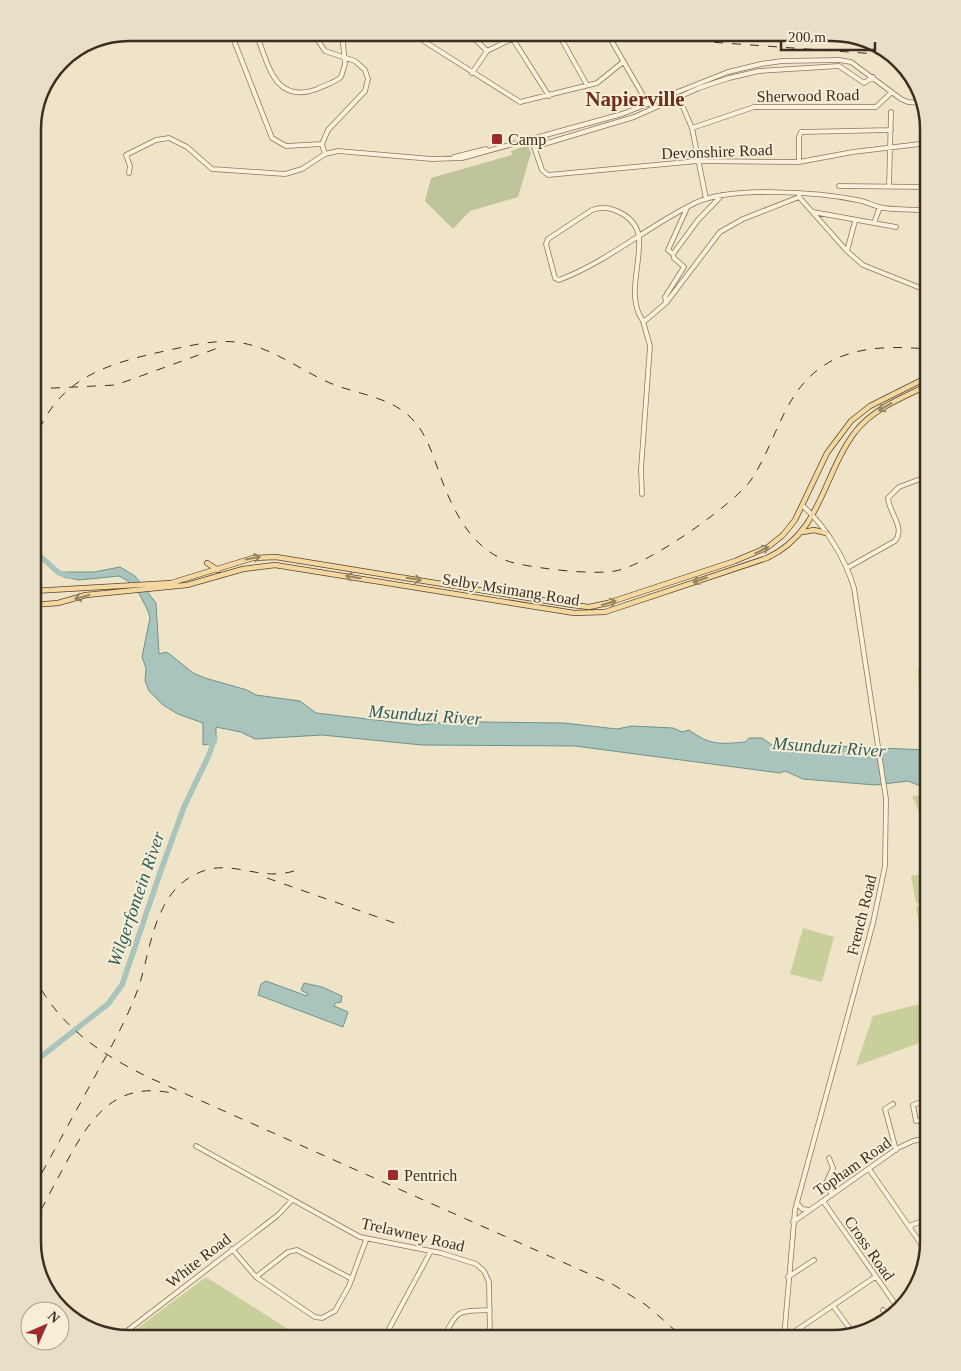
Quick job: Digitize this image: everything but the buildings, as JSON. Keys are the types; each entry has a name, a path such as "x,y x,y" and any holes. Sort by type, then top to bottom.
{"main road":[{"name":"Selby Msimang Road","path":"154,587 192,578 253,558 276,556 589,607 608,604 761,551 783,535 803,506 827,453 851,421 870,406 920,381"},
{"name":"Selby Msimang Road","path":"41,591 187,585 253,566 285,566 590,614 617,608 767,558 784,549 814,515 843,452 861,425 887,405 920,389"},
{"path":"801,532 814,530 826,533"},
{"path":"207,563 218,570"},
{"path":"192,578 208,576 212,579"},
{"name":"Selby Msimang Road","path":"41,604 58,603 86,595 129,588"}],"street":[{"path":"235,41 272,138 286,146 322,144"},
{"path":"260,41 276,81 293,92 306,92 338,80 344,70 343,41"},
{"path":"319,41 325,51 355,61 365,70 368,79 363,95 328,130 322,144 324,154"},
{"path":"423,41 520,102 550,96 602,80 623,62"},
{"path":"478,41 487,51"},
{"path":"472,73 487,51 506,41"},
{"path":"514,41 550,96"},
{"path":"562,41 587,85"},
{"path":"611,41 648,104"},
{"path":"129,173 130,166 126,155 156,140 169,138 179,142 212,169 285,174 302,169 324,154 338,151 432,159 462,158 622,114 709,78 761,64 839,60 851,62 892,92 908,102 916,103"},
{"path":"534,147 634,117 729,78 780,68 839,66 864,83 873,77"},
{"name":"Sherwood Road","path":"692,128 754,107 876,106 892,92"},
{"path":"679,98 692,128 706,199"},
{"path":"889,186 891,112"},
{"path":"799,162 799,137 804,131 891,130"},
{"name":"Devonshire Road","path":"531,138 542,170 548,175 698,161 799,162 852,152 920,144"},
{"path":"839,186 920,187"},
{"path":"673,254 693,225 722,194"},
{"path":"642,494 641,468 650,346 643,321 636,310 635,297 639,236 623,213 610,209 596,208 551,236 546,243 554,276 559,280 588,266 639,236 687,208 722,194 853,199 880,207 920,210"},
{"path":"799,196 847,252 863,266 920,288"},
{"path":"643,321 652,316 666,303 720,232 744,219 799,196"},
{"path":"874,223 880,207"},
{"path":"666,303 665,297 684,267 674,258 668,248 687,208"},
{"path":"812,212 896,227"},
{"path":"847,252 855,221"},
{"path":"847,568 895,541 899,534 899,528 889,507 888,498 899,487 920,479"},
{"name":"French Road","path":"785,1330 793,1222 797,1202 876,908 886,858 886,799 856,599 847,568 814,515 803,506"},
{"path":"920,1103 913,1104 915,1120 920,1121"},
{"path":"892,1104 885,1109 896,1150"},
{"name":"Topham Road","path":"793,1222 896,1150 910,1142 920,1140"},
{"name":"Trelawney Road","path":"196,1146 291,1201 366,1240 460,1257 480,1266 489,1282 490,1330"},
{"path":"828,1158 833,1168 826,1183 832,1195"},
{"path":"869,1169 920,1242"},
{"name":"White Road","path":"128,1330 278,1215 291,1201"},
{"name":"Cross Road","path":"823,1201 895,1303"},
{"path":"797,1202 802,1209 811,1210"},
{"path":"909,1226 920,1222"},
{"path":"232,1249 256,1277 319,1318 328,1316 335,1311 352,1279 366,1240"},
{"path":"256,1277 288,1252 297,1250 352,1279"},
{"path":"388,1330 431,1251"},
{"path":"788,1276 814,1260"},
{"path":"797,1330 834,1307 875,1277"},
{"path":"834,1307 849,1328"},
{"path":"448,1330 458,1313 490,1310"}],"green space":[{"path":"528,145 531,153 518,197 470,211 453,229 425,201 431,178 512,155 511,151"},
{"path":"918,668 920,668 920,722"},
{"path":"920,795 920,814 912,796"},
{"path":"920,874 920,903 916,903 911,876"},
{"path":"916,907 920,907 920,931"},
{"path":"803,928 834,937 822,982 790,974"},
{"path":"920,1004 920,1043 856,1066 873,1016"},
{"path":"206,1277 289,1330 135,1330"}],"water":[{"path":"120,567 135,576 156,603 159,654 166,652 193,673 205,678 247,690 256,695 300,701 316,713 419,725 476,719 481,722 564,723 617,729 632,726 673,728 682,732 689,730 704,739 716,743 745,742 749,738 762,738 772,745 794,744 810,748 833,746 920,750 920,786 908,781 875,785 803,779 785,771 780,773 575,746 422,745 322,735 255,739 241,732 216,727 216,743 203,745 203,723 178,714 163,705 149,691 145,681 146,668 142,657 150,618 140,595 128,581 119,576 79,580 63,577 65,572 94,572"},
{"path":"266,981 307,996 308,994 301,990 304,983 322,987 342,996 341,1002 335,1003 334,1006 348,1012 343,1027 258,995 261,984"}],"waterway":[{"name":"Msunduzi River","path":"41,557 59,573 71,576"},
{"name":"Wilgerfontein River","path":"41,1057 108,1004 122,985 184,807 209,755 215,737"}],"railway":[{"path":"696,41 878,54"},
{"path":"41,427 55,403 70,388 87,376 107,367 150,354 210,342 238,342 247,344 269,351 330,383 381,399 408,415 428,443 446,490 460,518 478,543 490,552 519,564 541,568 605,572 629,567 667,547 708,519 741,491 756,472 787,408 799,388 814,373 829,362 847,354 865,350 885,348 920,349"},
{"path":"41,389 116,385 218,348"},
{"path":"41,1174 127,1016 140,983 156,923 171,895 181,884 194,875 208,870 233,868 269,874 297,870"},
{"path":"267,878 403,926"},
{"path":"41,988 67,1023 97,1048 132,1069 614,1285 646,1305 675,1330"},
{"path":"41,1211 84,1132 107,1106 121,1097 136,1092 155,1091 176,1094"}],"place":[{"name":"Camp","path":"497,139"},
{"name":"Pentrich","path":"393,1175"}],"district":[{"name":"Napierville","path":"635,99"}]}
